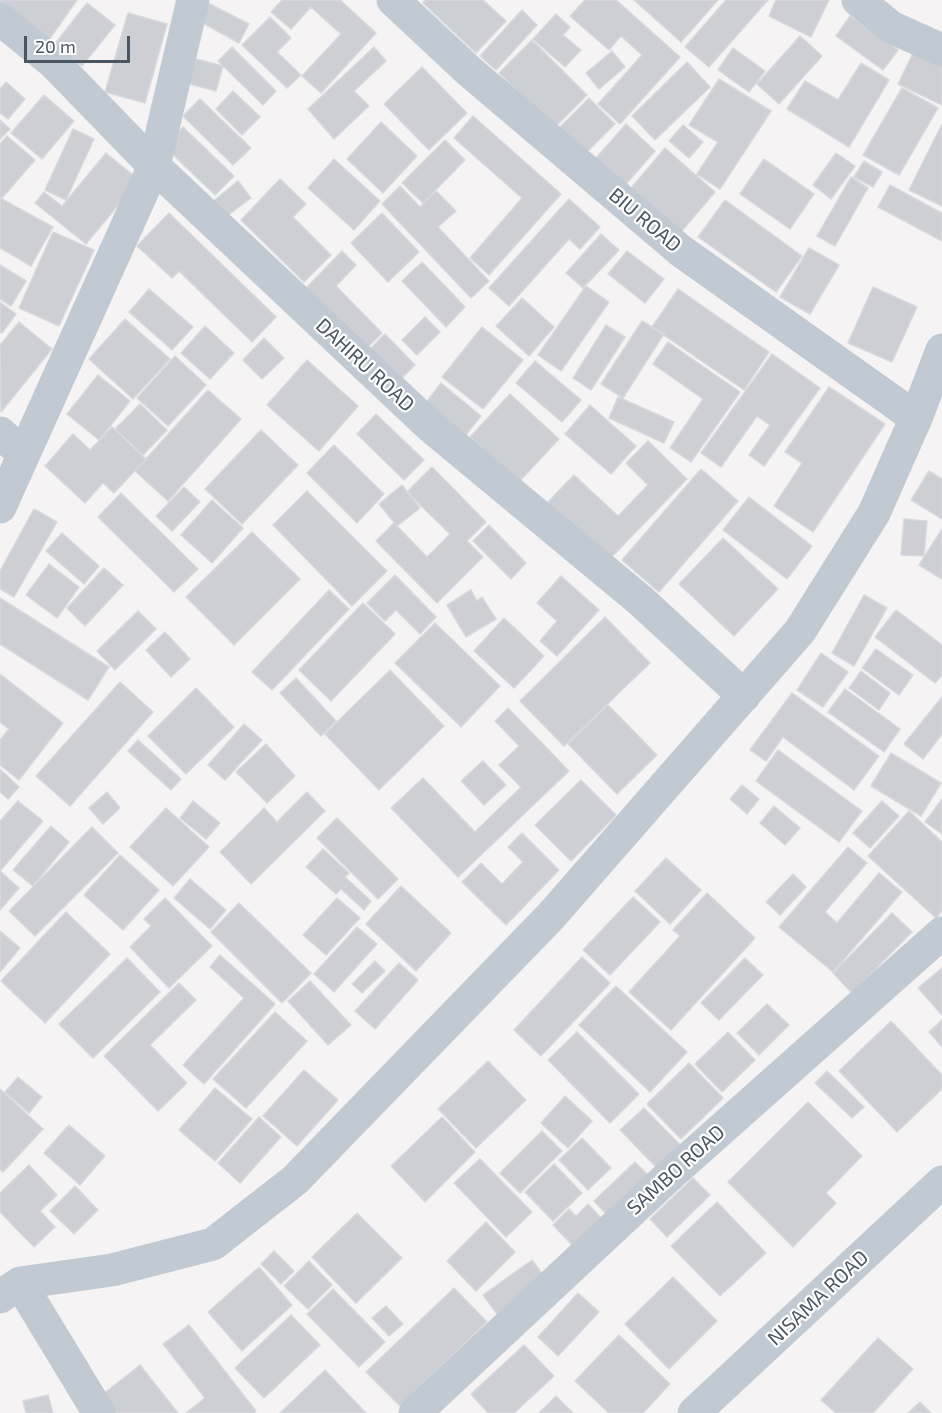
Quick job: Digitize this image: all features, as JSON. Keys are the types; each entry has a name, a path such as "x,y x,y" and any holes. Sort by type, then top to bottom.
{"street":[{"path":"0,507 154,166 193,0"},
{"name":"BIU ROAD","path":"393,0 469,71 681,251 916,417"},
{"path":"858,0 891,27 942,50"},
{"name":"DAHIRU ROAD","path":"0,19 54,63 154,166 429,425 640,601 744,696"},
{"path":"99,1413 10,1290 112,1270 213,1244 295,1180 551,916 800,631 874,513 916,417 942,350"},
{"path":"0,433 24,454"},
{"name":"SAMBO ROAD","path":"415,1413 671,1174 942,933"},
{"name":"NISAMA ROAD","path":"694,1413 942,1182"}],"building":[{"path":"0,0 77,0 49,40 0,6"},
{"path":"282,0 340,0 376,33 321,93 302,76 341,34 311,7 291,29 271,12"},
{"path":"425,0 483,0 506,21 476,53 423,3"},
{"path":"585,0 616,0 680,57 620,124 598,104 642,55 621,36 609,50 570,16"},
{"path":"634,0 718,0 681,42"},
{"path":"726,0 768,0 709,67 685,47"},
{"path":"776,0 829,0 811,37 769,16"},
{"path":"87,3 115,25 82,66 54,45"},
{"path":"208,3 249,24 239,43 199,21"},
{"path":"522,10 537,25 496,70 480,56"},
{"path":"128,13 167,24 145,103 105,92"},
{"path":"556,14 570,27 563,35 581,50 565,67 533,39"},
{"path":"850,16 898,50 883,70 836,36"},
{"path":"270,17 291,38 277,52 301,75 287,88 242,45"},
{"path":"800,36 822,56 779,104 757,84"},
{"path":"532,40 587,95 554,128 499,73"},
{"path":"232,47 276,91 263,105 218,61"},
{"path":"374,47 386,61 354,91 369,106 334,139 308,109"},
{"path":"733,48 765,71 749,92 718,70"},
{"path":"915,49 942,62 942,105 898,84"},
{"path":"612,51 625,67 599,89 586,73"},
{"path":"189,57 223,66 216,91 182,82"},
{"path":"687,62 710,87 655,140 632,116"},
{"path":"861,63 889,80 849,147 787,109 805,81 838,100"},
{"path":"422,67 467,113 429,150 384,104"},
{"path":"719,79 771,111 720,189 697,174 718,142 689,125"},
{"path":"6,82 25,99 8,119 0,113 0,89"},
{"path":"902,88 938,108 899,175 863,155"},
{"path":"233,91 260,117 242,135 216,109"},
{"path":"44,95 74,121 42,159 11,133"},
{"path":"589,98 615,124 584,155 558,129"},
{"path":"200,99 251,148 233,165 183,116"},
{"path":"473,116 561,194 489,275 470,258 522,198 454,138"},
{"path":"0,120 10,129 0,139"},
{"path":"381,122 417,156 383,193 347,159"},
{"path":"626,124 655,151 619,192 589,166"},
{"path":"942,124 942,206 909,190"},
{"path":"683,125 703,142 689,158 669,141"},
{"path":"183,127 234,176 215,195 165,147"},
{"path":"73,129 94,139 66,200 45,190"},
{"path":"7,136 35,160 2,198 0,196 0,144"},
{"path":"445,140 465,160 423,203 402,183"},
{"path":"665,148 715,192 681,232 631,188"},
{"path":"106,153 139,180 86,244 35,203 44,192 62,206"},
{"path":"836,153 855,166 831,199 813,185"},
{"path":"334,159 380,201 354,230 308,188"},
{"path":"764,159 814,194 790,229 740,194"},
{"path":"864,161 882,172 873,187 854,177"},
{"path":"851,177 868,188 835,246 817,236"},
{"path":"280,179 306,204 293,217 331,255 304,282 241,220"},
{"path":"238,181 251,198 223,219 211,203"},
{"path":"890,185 942,213 942,241 878,207"},
{"path":"400,186 420,207 436,191 456,211 438,227 489,281 471,298 382,204"},
{"path":"0,198 53,227 31,266 0,248"},
{"path":"569,199 600,227 580,249 569,239 509,306 489,288"},
{"path":"725,200 802,256 776,292 698,237"},
{"path":"169,213 276,317 252,342 179,271 172,278 137,246"},
{"path":"382,213 419,252 388,282 351,243"},
{"path":"53,232 94,250 59,326 19,308"},
{"path":"601,234 619,250 583,288 566,273"},
{"path":"809,248 839,265 810,314 780,297"},
{"path":"342,251 356,265 336,286 382,333 366,349 306,288"},
{"path":"627,251 664,279 645,303 608,274"},
{"path":"422,262 465,307 446,327 402,281"},
{"path":"0,265 26,281 11,306 0,299"},
{"path":"586,286 609,302 561,371 538,355"},
{"path":"873,287 917,307 892,362 848,343"},
{"path":"149,289 193,327 172,350 129,312"},
{"path":"678,289 769,352 744,390 652,327"},
{"path":"522,298 554,327 529,356 496,326"},
{"path":"0,302 16,314 2,333 0,332"},
{"path":"425,317 440,332 417,355 402,340"},
{"path":"125,319 170,359 133,399 89,359"},
{"path":"642,321 664,334 623,398 601,384"},
{"path":"19,322 52,349 1,412 0,345"},
{"path":"606,325 625,337 591,390 573,378"},
{"path":"205,326 234,353 210,379 181,353"},
{"path":"482,327 523,360 483,409 442,377"},
{"path":"385,334 415,365 396,384 366,353"},
{"path":"264,338 284,358 262,379 243,360"},
{"path":"668,342 740,392 691,462 670,448 703,399 653,364"},
{"path":"772,354 820,388 764,466 749,455 770,425 757,416 721,467 701,453"},
{"path":"175,356 206,385 168,426 137,398"},
{"path":"307,360 358,406 319,451 267,405"},
{"path":"535,361 581,400 562,422 516,383"},
{"path":"98,375 130,401 99,440 67,414"},
{"path":"441,383 481,416 465,436 425,404"},
{"path":"829,387 885,424 813,532 774,506 802,463 785,452"},
{"path":"208,390 241,419 168,501 135,471"},
{"path":"510,394 559,439 519,482 470,437"},
{"path":"618,397 674,422 664,443 609,418"},
{"path":"140,404 167,430 143,455 115,429"},
{"path":"590,405 636,446 611,474 565,434"},
{"path":"376,414 424,460 404,480 357,434"},
{"path":"112,427 146,459 114,493 103,483 85,503 45,466 73,434 90,450"},
{"path":"261,430 298,465 242,524 205,489"},
{"path":"648,441 687,479 607,562 547,503 574,475 618,516 648,485 626,463"},
{"path":"334,445 384,494 357,523 307,473"},
{"path":"432,467 486,522 467,541 483,557 437,603 376,541 394,523 427,557 450,534 407,492"},
{"path":"701,469 738,501 659,592 622,560"},
{"path":"929,471 942,479 942,519 911,500"},
{"path":"402,485 420,508 397,526 379,504"},
{"path":"184,487 200,502 172,531 156,516"},
{"path":"307,491 387,571 352,606 273,525"},
{"path":"121,493 198,569 174,592 98,517"},
{"path":"749,497 812,546 787,579 723,530"},
{"path":"212,500 243,528 212,563 181,535"},
{"path":"34,509 57,522 14,597 0,589 0,571"},
{"path":"904,519 927,521 924,556 901,555"},
{"path":"489,525 526,563 511,579 473,541"},
{"path":"942,529 942,579 919,565"},
{"path":"252,532 300,579 234,645 186,597"},
{"path":"62,533 99,566 84,584 46,551"},
{"path":"723,538 778,589 734,636 679,584"},
{"path":"49,564 79,587 57,618 26,595"},
{"path":"104,568 123,585 85,626 67,608"},
{"path":"395,575 436,617 420,634 396,610 385,621 367,603"},
{"path":"561,576 599,610 557,656 540,641 557,621 537,603"},
{"path":"329,590 349,609 272,690 252,672"},
{"path":"471,590 477,601 482,597 496,619 466,637 447,605"},
{"path":"864,595 887,608 854,666 832,653"},
{"path":"0,598 109,667 88,700 0,644"},
{"path":"363,603 395,634 331,701 299,670"},
{"path":"896,610 942,645 942,675 935,683 875,637"},
{"path":"138,611 156,629 115,670 97,651"},
{"path":"605,617 650,663 564,746 520,701"},
{"path":"504,618 544,656 514,688 474,651"},
{"path":"435,623 500,686 461,727 395,663"},
{"path":"165,632 190,659 171,677 146,650"},
{"path":"876,649 913,675 899,695 862,668"},
{"path":"821,653 848,672 823,707 797,690"},
{"path":"390,670 444,726 379,790 325,734"},
{"path":"861,671 890,693 879,710 849,688"},
{"path":"0,674 63,723 19,780 0,765 0,740 9,729 0,722"},
{"path":"296,678 336,721 321,736 280,693"},
{"path":"120,682 153,712 70,806 36,776"},
{"path":"196,688 234,727 186,774 148,736"},
{"path":"845,689 900,729 884,752 828,712"},
{"path":"792,693 879,756 854,790 783,737 766,761 750,750"},
{"path":"942,697 942,734 923,759 904,744"},
{"path":"608,705 657,755 617,794 568,744"},
{"path":"508,708 569,771 458,877 391,808 423,778 475,832 521,787 499,765 519,746 495,721"},
{"path":"244,724 262,740 225,780 208,765"},
{"path":"138,740 181,779 171,790 128,751"},
{"path":"266,744 295,776 267,803 236,772"},
{"path":"778,750 862,811 839,842 756,781"},
{"path":"891,753 941,783 921,816 871,786"},
{"path":"483,761 506,785 484,805 461,781"},
{"path":"0,769 19,787 8,799 0,792"},
{"path":"581,780 616,815 571,861 535,825"},
{"path":"742,785 759,799 747,814 730,799"},
{"path":"107,792 120,808 103,824 89,808"},
{"path":"307,792 325,811 251,884 220,852 264,808 277,822"},
{"path":"942,799 942,834 925,822"},
{"path":"18,801 43,821 0,871 0,821"},
{"path":"193,801 220,823 206,839 180,818"},
{"path":"882,801 899,816 870,848 853,833"},
{"path":"774,806 800,828 785,845 760,823"},
{"path":"166,808 209,847 173,886 130,847"},
{"path":"909,811 942,842 942,911 936,918 868,856"},
{"path":"337,818 398,879 378,899 317,838"},
{"path":"51,826 69,842 33,886 13,870"},
{"path":"92,827 118,853 35,936 9,911"},
{"path":"522,833 559,870 506,925 462,882 481,863 502,884 523,862 508,847"},
{"path":"848,847 867,863 825,912 837,923 879,873 902,892 833,972 779,927"},
{"path":"323,849 349,873 345,877 371,901 364,910 341,889 336,894 306,867"},
{"path":"120,855 159,890 123,930 84,895"},
{"path":"666,858 701,890 670,924 635,891"},
{"path":"0,871 19,888 0,910"},
{"path":"793,874 806,887 780,915 766,902"},
{"path":"190,879 226,910 210,929 174,898"},
{"path":"401,886 451,933 416,971 366,924"},
{"path":"707,893 755,938 671,1030 629,992 680,936 673,930"},
{"path":"633,897 660,922 610,975 583,950"},
{"path":"165,898 212,946 169,988 130,947 151,926 144,919"},
{"path":"337,898 360,918 326,955 303,935"},
{"path":"239,903 311,973 282,1003 211,932"},
{"path":"66,912 110,954 45,1023 1,981"},
{"path":"892,913 912,932 852,993 833,973"},
{"path":"357,927 377,944 334,992 314,974"},
{"path":"0,931 20,948 0,972"},
{"path":"220,955 275,1004 204,1084 183,1065 244,998 210,967"},
{"path":"582,957 610,983 541,1056 514,1030"},
{"path":"127,958 160,992 93,1058 59,1024"},
{"path":"745,958 763,975 719,1020 701,1003"},
{"path":"375,961 385,971 362,993 352,984"},
{"path":"399,963 418,980 375,1029 355,1011"},
{"path":"942,968 942,1015 918,988"},
{"path":"310,981 351,1025 328,1045 288,1001"},
{"path":"179,983 196,1000 150,1045 187,1083 158,1111 104,1056"},
{"path":"616,986 687,1052 650,1092 579,1025"},
{"path":"767,1004 789,1025 759,1055 737,1033"},
{"path":"275,1012 307,1041 246,1108 213,1079"},
{"path":"942,1020 942,1047 929,1032"},
{"path":"891,1021 942,1075 942,1089 897,1132 839,1071"},
{"path":"577,1032 639,1094 610,1123 548,1060"},
{"path":"728,1032 755,1060 722,1092 695,1064"},
{"path":"488,1061 526,1100 476,1148 438,1109"},
{"path":"689,1063 723,1098 681,1139 647,1104"},
{"path":"304,1070 338,1100 297,1146 263,1116"},
{"path":"827,1071 864,1107 852,1118 815,1083"},
{"path":"18,1077 42,1097 29,1113 5,1092"},
{"path":"215,1088 252,1119 215,1161 179,1130"},
{"path":"0,1089 43,1129 3,1172 0,1169"},
{"path":"565,1096 592,1121 568,1148 541,1123"},
{"path":"808,1102 862,1156 826,1193 836,1203 793,1247 728,1182"},
{"path":"644,1108 682,1147 658,1169 620,1130"},
{"path":"259,1117 281,1137 240,1183 218,1163"},
{"path":"442,1117 475,1152 425,1202 391,1166"},
{"path":"69,1125 105,1156 80,1185 44,1153"},
{"path":"542,1131 562,1151 520,1193 500,1173"},
{"path":"582,1138 611,1168 588,1190 559,1160"},
{"path":"480,1159 532,1212 506,1237 454,1183"},
{"path":"635,1162 652,1179 611,1219 594,1201"},
{"path":"554,1164 582,1193 553,1221 525,1192"},
{"path":"29,1165 57,1195 40,1211 55,1227 34,1247 0,1212 0,1193"},
{"path":"693,1178 710,1195 667,1237 650,1219"},
{"path":"75,1186 98,1210 74,1234 50,1211"},
{"path":"717,1202 766,1253 720,1296 671,1246"},
{"path":"588,1204 606,1223 577,1250 553,1225 569,1209 576,1216"},
{"path":"357,1213 402,1258 356,1303 312,1257"},
{"path":"486,1222 515,1252 476,1291 447,1261"},
{"path":"274,1251 294,1271 281,1284 261,1264"},
{"path":"532,1260 546,1279 497,1314 483,1295"},
{"path":"309,1261 332,1285 308,1309 284,1286"},
{"path":"259,1267 292,1305 242,1351 208,1312"},
{"path":"673,1277 717,1321 669,1369 625,1324"},
{"path":"454,1288 487,1322 400,1406 366,1372"},
{"path":"333,1289 385,1342 359,1367 307,1314"},
{"path":"578,1293 599,1312 558,1356 538,1337"},
{"path":"386,1306 403,1324 389,1336 372,1318"},
{"path":"291,1315 320,1345 264,1398 235,1368"},
{"path":"189,1325 256,1411 254,1413 186,1413 205,1398 163,1344"},
{"path":"619,1335 670,1384 643,1413 609,1413 575,1381"},
{"path":"878,1338 913,1369 873,1413 836,1413 821,1400"},
{"path":"524,1345 554,1376 514,1413 488,1413 471,1394"},
{"path":"140,1365 178,1413 116,1413 102,1395"},
{"path":"325,1370 366,1413 280,1413"},
{"path":"48,1395 53,1413 26,1413 23,1401"},
{"path":"556,1396 573,1413 539,1413"},
{"path":"920,1402 931,1413 908,1413"}]}
